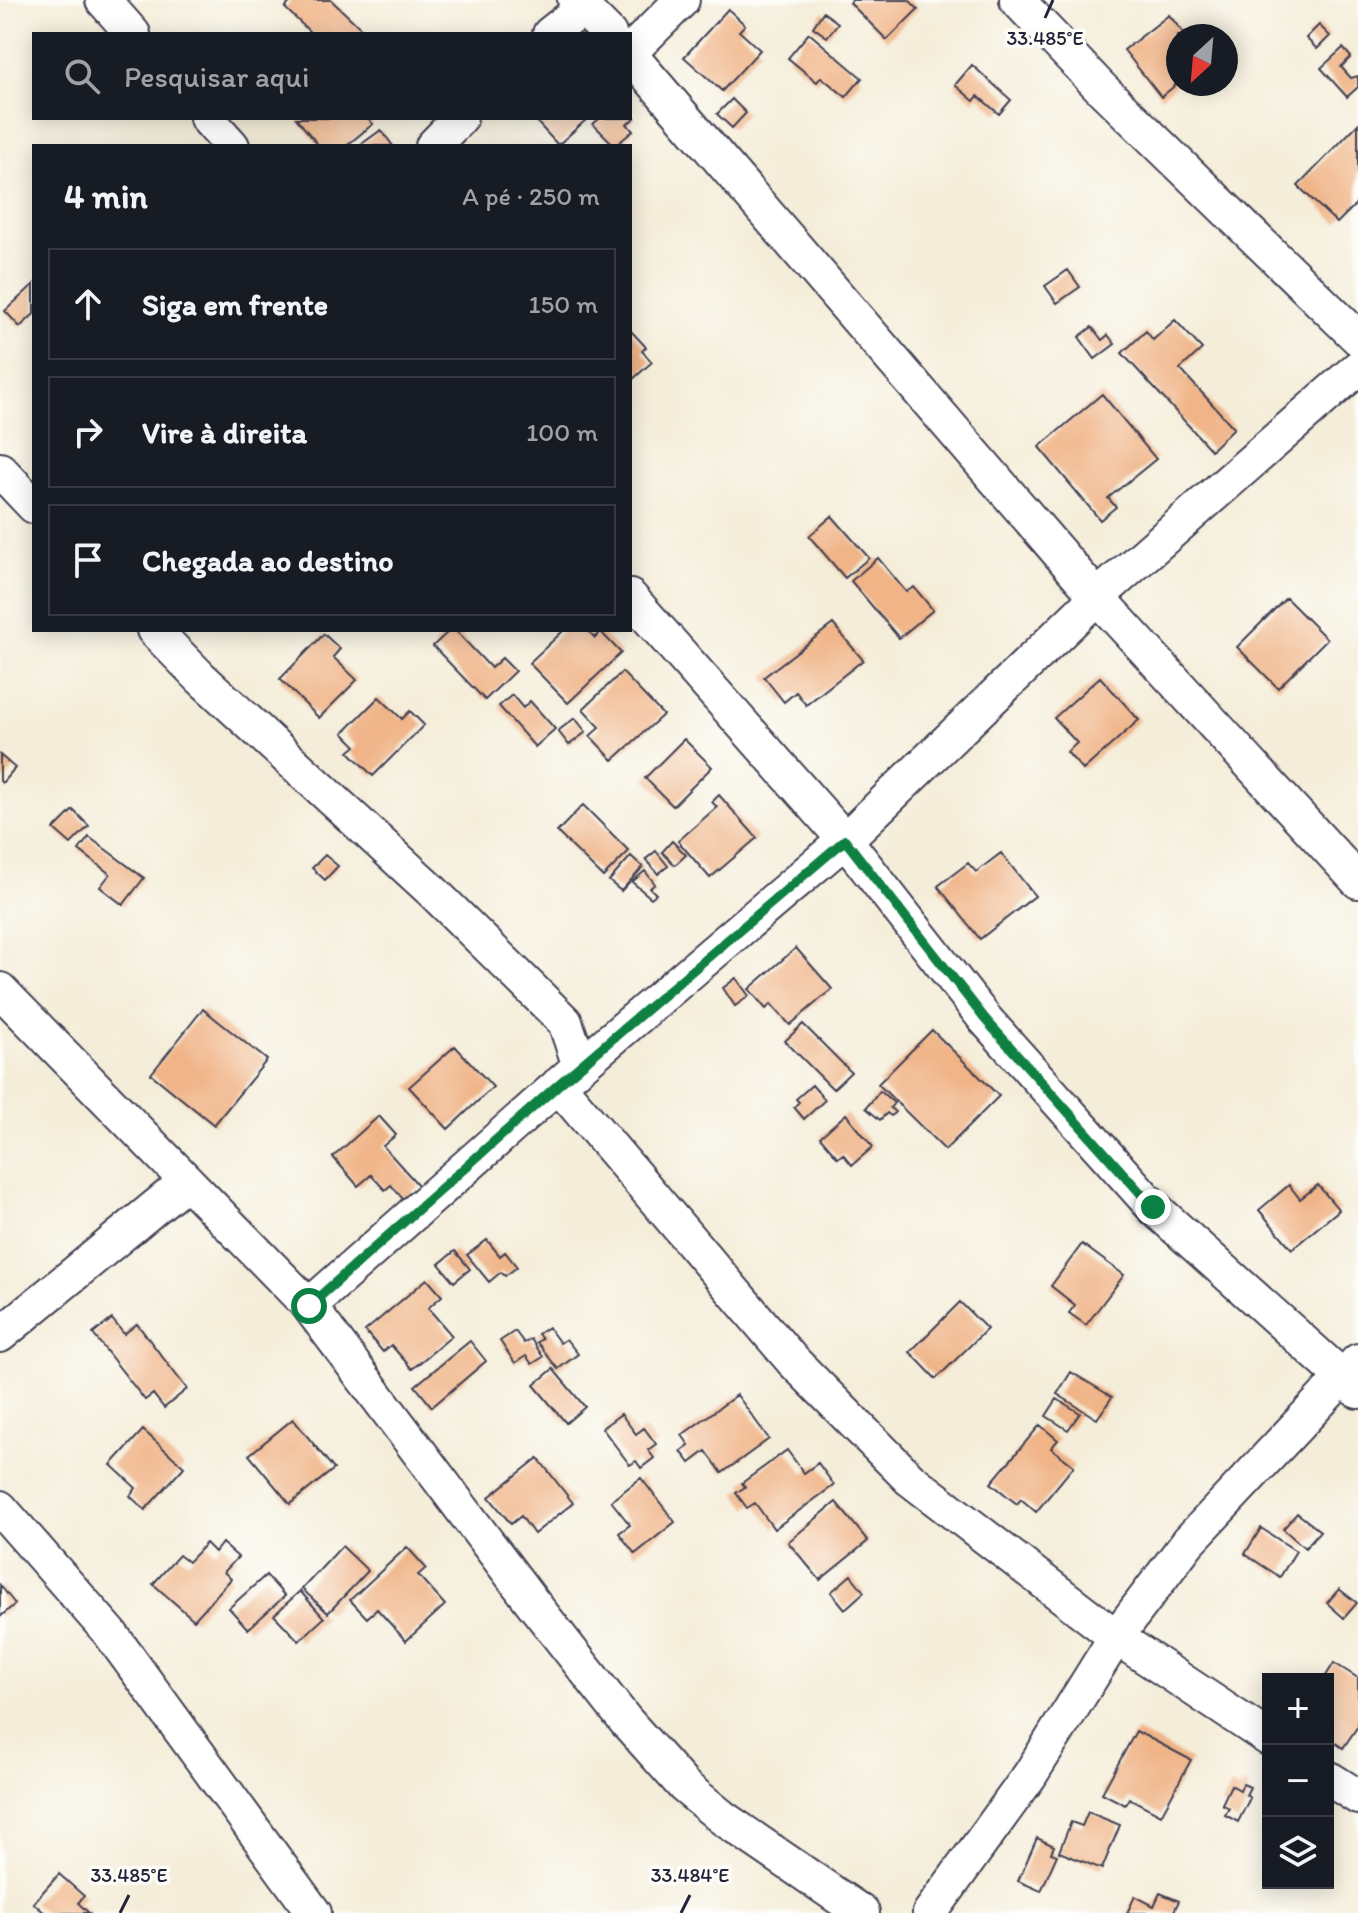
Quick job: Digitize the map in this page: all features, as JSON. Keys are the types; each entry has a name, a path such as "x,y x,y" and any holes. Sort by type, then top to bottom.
{"street":[{"path":"103,0 131,32"},
{"path":"632,51 682,0"},
{"path":"1017,0 1101,88 1358,338"},
{"path":"552,32 579,4 607,32"},
{"path":"632,55 1097,597 1358,881"},
{"path":"209,120 230,144"},
{"path":"435,144 458,120"},
{"path":"309,1306 569,1075 845,840 1097,597 1358,368"},
{"path":"0,470 32,504"},
{"path":"632,599 845,840 985,1019 1153,1207 1352,1377 1188,1542 1116,1637 1030,1775 930,1913"},
{"path":"156,632 201,678 430,889 565,1022 619,1033"},
{"path":"0,990 309,1306 532,1602 625,1720 684,1786 723,1818 862,1913"},
{"path":"565,1022 569,1075 792,1360 910,1479 1116,1637 1262,1734"},
{"path":"0,1335 187,1181"},
{"path":"0,1508 110,1633 314,1913"},
{"path":"1334,1782 1358,1797"}],"building":[{"path":"292,0 331,0 365,32 310,32 285,8"},
{"path":"852,0 909,0 918,9 887,40 850,3"},
{"path":"728,9 745,25 739,31 760,50 722,91 684,57"},
{"path":"823,12 838,23 827,37 813,27"},
{"path":"1169,15 1176,24 1166,24 1166,93 1161,97 1124,50"},
{"path":"1319,25 1330,36 1317,49 1306,38"},
{"path":"809,33 862,78 846,97 821,77 817,82 788,58"},
{"path":"1343,48 1351,57 1341,67 1351,78 1358,76 1358,87 1347,97 1321,68"},
{"path":"972,65 1011,100 999,114 978,96 974,101 955,85"},
{"path":"732,99 746,113 732,128 717,114"},
{"path":"632,116 635,118 627,124 633,131 617,144 613,144 593,124 598,120 632,120"},
{"path":"298,120 370,120 373,124 348,144 317,144"},
{"path":"535,120 586,120 559,144"},
{"path":"1358,124 1358,202 1337,223 1298,186"},
{"path":"381,130 392,144 362,144"},
{"path":"1068,270 1080,287 1057,303 1045,286"},
{"path":"32,286 32,316 20,327 5,311"},
{"path":"1175,320 1202,349 1180,369 1234,428 1211,450 1122,353 1146,331 1153,340"},
{"path":"1092,327 1102,340 1108,335 1115,344 1095,359 1079,337"},
{"path":"632,332 646,347 642,351 652,362 632,380"},
{"path":"1102,394 1156,459 1108,498 1116,507 1100,520 1039,447"},
{"path":"832,516 869,558 845,578 809,536"},
{"path":"878,558 906,592 914,587 933,610 899,638 851,581"},
{"path":"1286,598 1327,639 1278,688 1237,647"},
{"path":"833,624 863,660 806,705 796,692 784,702 764,677"},
{"path":"448,632 457,632 491,668 502,658 515,671 485,700 433,646"},
{"path":"562,632 590,632 595,638 601,632 621,653 568,703 529,663"},
{"path":"324,634 340,649 333,657 357,680 319,718 280,679"},
{"path":"622,672 663,715 613,760 590,736 600,727 583,709"},
{"path":"1100,677 1139,720 1083,770 1067,752 1077,743 1054,718"},
{"path":"512,695 523,708 530,701 555,729 535,747 499,706"},
{"path":"379,697 402,719 410,711 424,725 373,776 349,752 356,746 343,733"},
{"path":"575,718 586,732 569,745 558,731"},
{"path":"684,739 712,767 673,806 645,778"},
{"path":"0,755 15,768 2,783 0,781"},
{"path":"719,795 757,838 710,878 678,841 717,807 712,802"},
{"path":"583,805 629,851 603,877 557,832"},
{"path":"73,810 89,826 71,844 54,829"},
{"path":"89,837 144,878 123,905 100,887 110,874 79,850"},
{"path":"672,841 686,855 675,865 662,852"},
{"path":"656,851 668,866 658,874 646,859"},
{"path":"1001,853 1035,896 980,939 938,886 968,863 976,872"},
{"path":"325,855 338,866 325,880 312,868"},
{"path":"631,856 643,867 621,891 609,881"},
{"path":"645,871 655,884 650,888 656,894 651,898 632,882"},
{"path":"796,948 832,989 790,1025 771,1004 766,1009 749,989"},
{"path":"736,978 749,996 735,1006 723,988"},
{"path":"203,1009 267,1060 214,1125 151,1074"},
{"path":"803,1024 851,1072 833,1089 785,1041"},
{"path":"932,1030 999,1096 945,1150 878,1084"},
{"path":"455,1046 493,1087 448,1129 409,1087"},
{"path":"812,1085 825,1100 804,1119 794,1107 799,1102 796,1099"},
{"path":"880,1091 894,1103 890,1108 895,1112 891,1116 887,1113 880,1120 866,1108"},
{"path":"846,1114 873,1147 852,1165 843,1154 838,1158 820,1137"},
{"path":"379,1116 396,1135 383,1146 419,1186 403,1199 391,1185 385,1190 371,1175 358,1186 333,1157"},
{"path":"1289,1185 1300,1199 1318,1185 1339,1210 1292,1249 1259,1210"},
{"path":"487,1240 500,1256 505,1252 517,1267 505,1276 501,1272 489,1282 467,1255"},
{"path":"1082,1244 1124,1275 1086,1325 1069,1313 1075,1305 1051,1286"},
{"path":"455,1251 470,1269 454,1282 439,1264"},
{"path":"427,1279 442,1296 428,1308 452,1336 412,1369 391,1345 383,1352 365,1331"},
{"path":"960,1302 987,1329 936,1379 910,1352"},
{"path":"112,1319 124,1334 137,1324 187,1389 164,1408 153,1394 145,1400 93,1334"},
{"path":"548,1327 560,1343 566,1339 578,1354 558,1369 537,1342 542,1339 538,1334"},
{"path":"515,1331 524,1343 531,1339 543,1357 532,1364 526,1356 515,1363 500,1341"},
{"path":"470,1341 486,1361 432,1407 415,1386"},
{"path":"553,1369 585,1407 566,1423 534,1385"},
{"path":"1071,1372 1112,1397 1097,1419 1057,1394"},
{"path":"737,1395 769,1439 722,1473 706,1451 690,1463 681,1451 689,1445 682,1435"},
{"path":"1057,1399 1080,1413 1068,1430 1046,1416"},
{"path":"621,1414 636,1434 644,1428 656,1444 648,1450 654,1458 641,1468 636,1461 630,1465 602,1428"},
{"path":"293,1419 334,1469 290,1504 249,1455"},
{"path":"1040,1425 1058,1440 1051,1448 1074,1466 1036,1512 1021,1499 1017,1504 991,1483"},
{"path":"143,1430 184,1467 145,1510 130,1496 136,1488 111,1465"},
{"path":"787,1450 804,1473 818,1463 834,1485 774,1529 755,1503 747,1508 736,1493 745,1487 742,1483"},
{"path":"538,1458 573,1503 534,1534 521,1516 511,1524 489,1497"},
{"path":"641,1478 675,1522 635,1554 619,1533 630,1525 611,1501"},
{"path":"836,1502 868,1541 820,1580 788,1542"},
{"path":"1297,1513 1320,1531 1305,1548 1283,1529"},
{"path":"1261,1528 1296,1551 1280,1577 1245,1554"},
{"path":"206,1543 215,1552 222,1543 238,1557 224,1572 231,1579 194,1620 153,1584 179,1555 188,1562"},
{"path":"342,1546 368,1571 328,1613 302,1589"},
{"path":"407,1547 426,1568 418,1575 445,1605 406,1641 377,1609 367,1618 350,1600"},
{"path":"266,1575 285,1596 248,1629 229,1608"},
{"path":"851,1575 864,1592 845,1609 831,1592"},
{"path":"0,1585 15,1604 0,1617"},
{"path":"1339,1589 1357,1603 1344,1618 1327,1603"},
{"path":"300,1591 324,1618 299,1641 274,1615"},
{"path":"1334,1663 1358,1678 1358,1726 1343,1748 1334,1742 1334,1673 1328,1673"},
{"path":"1136,1731 1191,1760 1161,1815 1129,1798 1125,1805 1102,1793"},
{"path":"1243,1784 1250,1787 1246,1795 1250,1798 1238,1822 1225,1815 1229,1808 1222,1804 1231,1785 1240,1790"},
{"path":"1088,1812 1120,1825 1102,1869 1059,1852 1071,1822 1082,1826"},
{"path":"1037,1838 1054,1846 1051,1853 1057,1855 1041,1891 1018,1881"},
{"path":"59,1874 84,1896 78,1903 89,1913 45,1913 33,1903"},
{"path":"1160,1893 1179,1901 1173,1913 1127,1913 1135,1896 1154,1906"}],"route":[{"path":"309,1306 558,1085 845,840 985,1019 1153,1207"}]}
